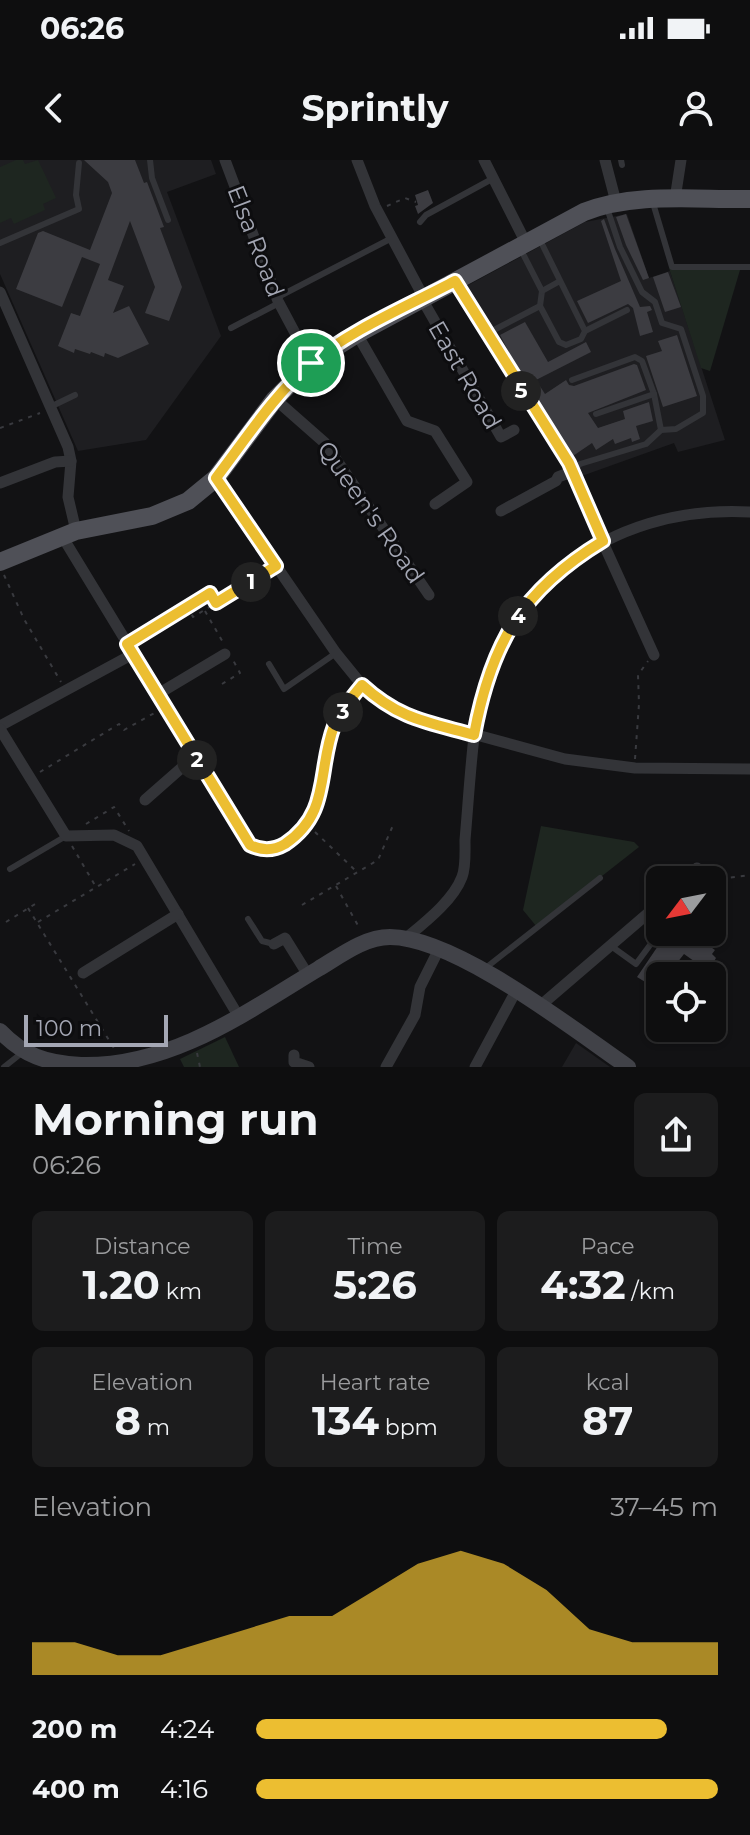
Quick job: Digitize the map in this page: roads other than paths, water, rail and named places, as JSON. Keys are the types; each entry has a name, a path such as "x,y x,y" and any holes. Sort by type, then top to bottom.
{"main road":[{"path":"0,564 69,533 174,509 202,492 216,478 275,399 311,363 357,334 584,212 611,204 652,200 750,199"}],"street":[{"name":"Elsa Road","path":"225,160 278,300 311,363"},
{"path":"357,160 378,211 423,298"},
{"path":"484,160 528,242"},
{"path":"605,160 611,204"},
{"path":"675,199 681,160"},
{"path":"0,292 68,447 71,461 69,533 130,649 250,845 268,850 279,848 306,825 319,801 335,725 362,685"},
{"name":"East Road","path":"423,298 501,437 514,430"},
{"path":"357,334 407,421 435,431 467,482 435,504"},
{"name":"Queen's Road","path":"275,399 325,443 429,595"},
{"path":"0,483 55,462 71,461"},
{"path":"501,511 571,472 654,655"},
{"path":"216,478 336,653 362,685 403,715 565,759 635,768 750,769"},
{"path":"405,939 439,910 462,876 474,735 481,697 498,648 528,603 564,567 603,541 638,526 698,512 750,512"},
{"path":"130,649 66,691 0,728 66,836 114,835 137,846 239,1017"},
{"path":"158,694 225,654"},
{"path":"145,800 195,756"},
{"path":"83,973 178,914"},
{"path":"540,1006 646,915"},
{"path":"285,937 308,975"},
{"path":"0,1031 23,1052 41,1063 124,1064 195,1042 344,954 376,939 389,937 439,949 482,971 540,1006 628,1067"},
{"path":"386,1067 415,1015 420,987 439,949"},
{"path":"475,1067 516,991"},
{"path":"294,1055 294,1062 309,1067"}],"lane":[{"path":"150,160 152,178 168,220"},
{"path":"0,243 79,209 76,195 79,163"},
{"path":"420,222 426,215 492,179"},
{"path":"652,200 672,267 750,267"},
{"path":"571,472 580,464 646,444 661,430 676,429 703,413 703,396 681,329 662,323 655,302 642,292 620,247 611,204"},
{"path":"231,328 392,238"},
{"path":"528,242 560,281 585,331"},
{"path":"528,242 542,291 540,306 562,345 570,345 581,339 585,331 627,310"},
{"path":"542,291 560,281"},
{"path":"492,331 540,306"},
{"path":"572,380 635,357 642,361 654,394 661,430"},
{"path":"596,414 654,394"},
{"path":"51,407 75,395"},
{"path":"269,664 284,689 336,653"},
{"path":"10,869 66,836"},
{"path":"482,971 600,878"},
{"path":"248,919 262,941 285,937"},
{"path":"611,946 636,964 649,946"},
{"path":"4,1067 23,1052"}]}
